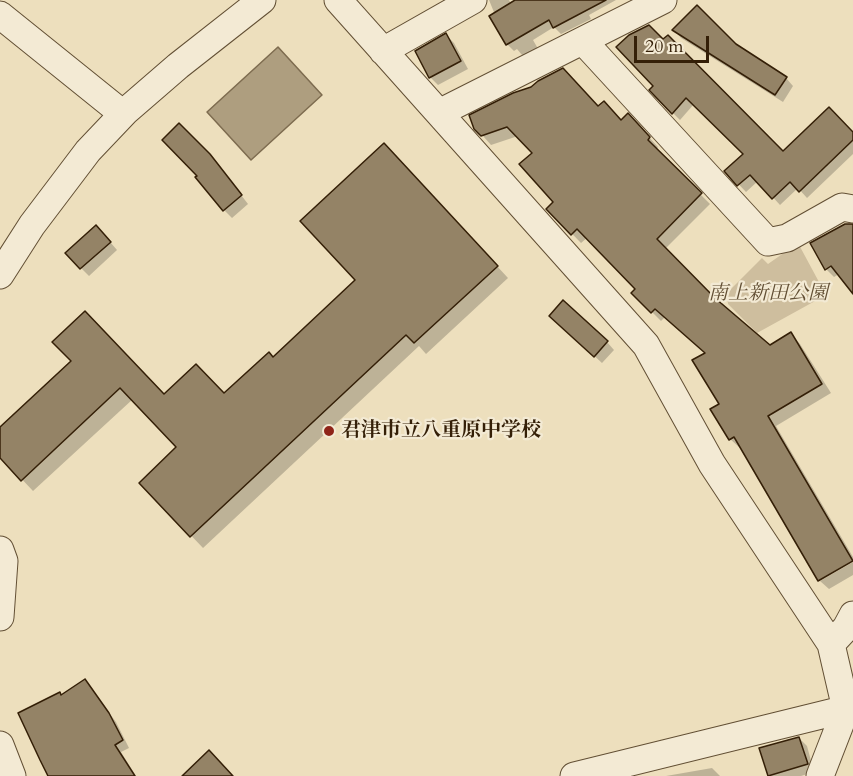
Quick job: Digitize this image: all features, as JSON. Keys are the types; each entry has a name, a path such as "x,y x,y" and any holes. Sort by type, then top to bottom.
{"street":[{"path":"0,275 39,216 88,151 123,114 178,66 262,0"},
{"path":"338,0 646,345 712,464 831,644 849,710 820,776"},
{"path":"383,51 473,0"},
{"path":"439,113 663,0"},
{"path":"0,15 123,114"},
{"path":"583,40 768,243 787,238 842,207 853,208"},
{"path":"0,550 4,561 0,617"},
{"path":"831,644 846,628 853,615"},
{"path":"574,776 849,710"},
{"path":"0,745 12,776"}],"green space":[{"name":"南上新田公園","path":"798,243 826,295 757,333 728,304 727,293 762,258 768,264"}],"shaded area":[{"path":"278,47 322,95 251,160 207,112"}],"building":[{"path":"515,0 606,0 553,28 549,20 506,45 489,16"},
{"path":"697,5 736,44 787,77 775,95 672,30"},
{"path":"649,25 663,39 668,35 783,151 829,107 853,132 853,140 799,192 790,182 772,199 750,175 737,186 724,171 743,154 686,98 672,114 649,90 653,86 616,47 629,35"},
{"path":"446,33 461,61 429,78 415,51"},
{"path":"563,68 598,106 604,101 621,120 628,113 650,137 648,140 702,193 657,239 715,298 770,345 791,332 822,384 768,416 853,561 818,581 734,437 729,440 710,409 719,404 692,360 705,353 655,309 651,313 631,293 635,289 577,229 571,235 546,209 553,202 519,164 532,153 507,127 481,136 474,129 469,115 513,93 531,87"},
{"path":"179,123 210,154 242,195 223,211 195,177 197,176 162,140"},
{"path":"384,143 498,266 414,343 406,335 190,537 139,483 176,447 120,388 21,481 0,458 0,427 71,361 52,342 85,311 164,394 196,364 224,393 269,352 273,357 355,280 300,221"},
{"path":"845,224 853,224 853,294 831,266 825,270 810,243"},
{"path":"96,225 111,242 80,269 65,253"},
{"path":"563,300 608,341 594,357 549,316"},
{"path":"85,679 109,713 123,740 115,745 135,776 48,776 18,713 60,692 61,695"},
{"path":"799,737 808,764 768,776 759,748"},
{"path":"209,750 233,776 182,776"}],"place":[{"name":"君津市立八重原中学校","path":"329,431"}]}
